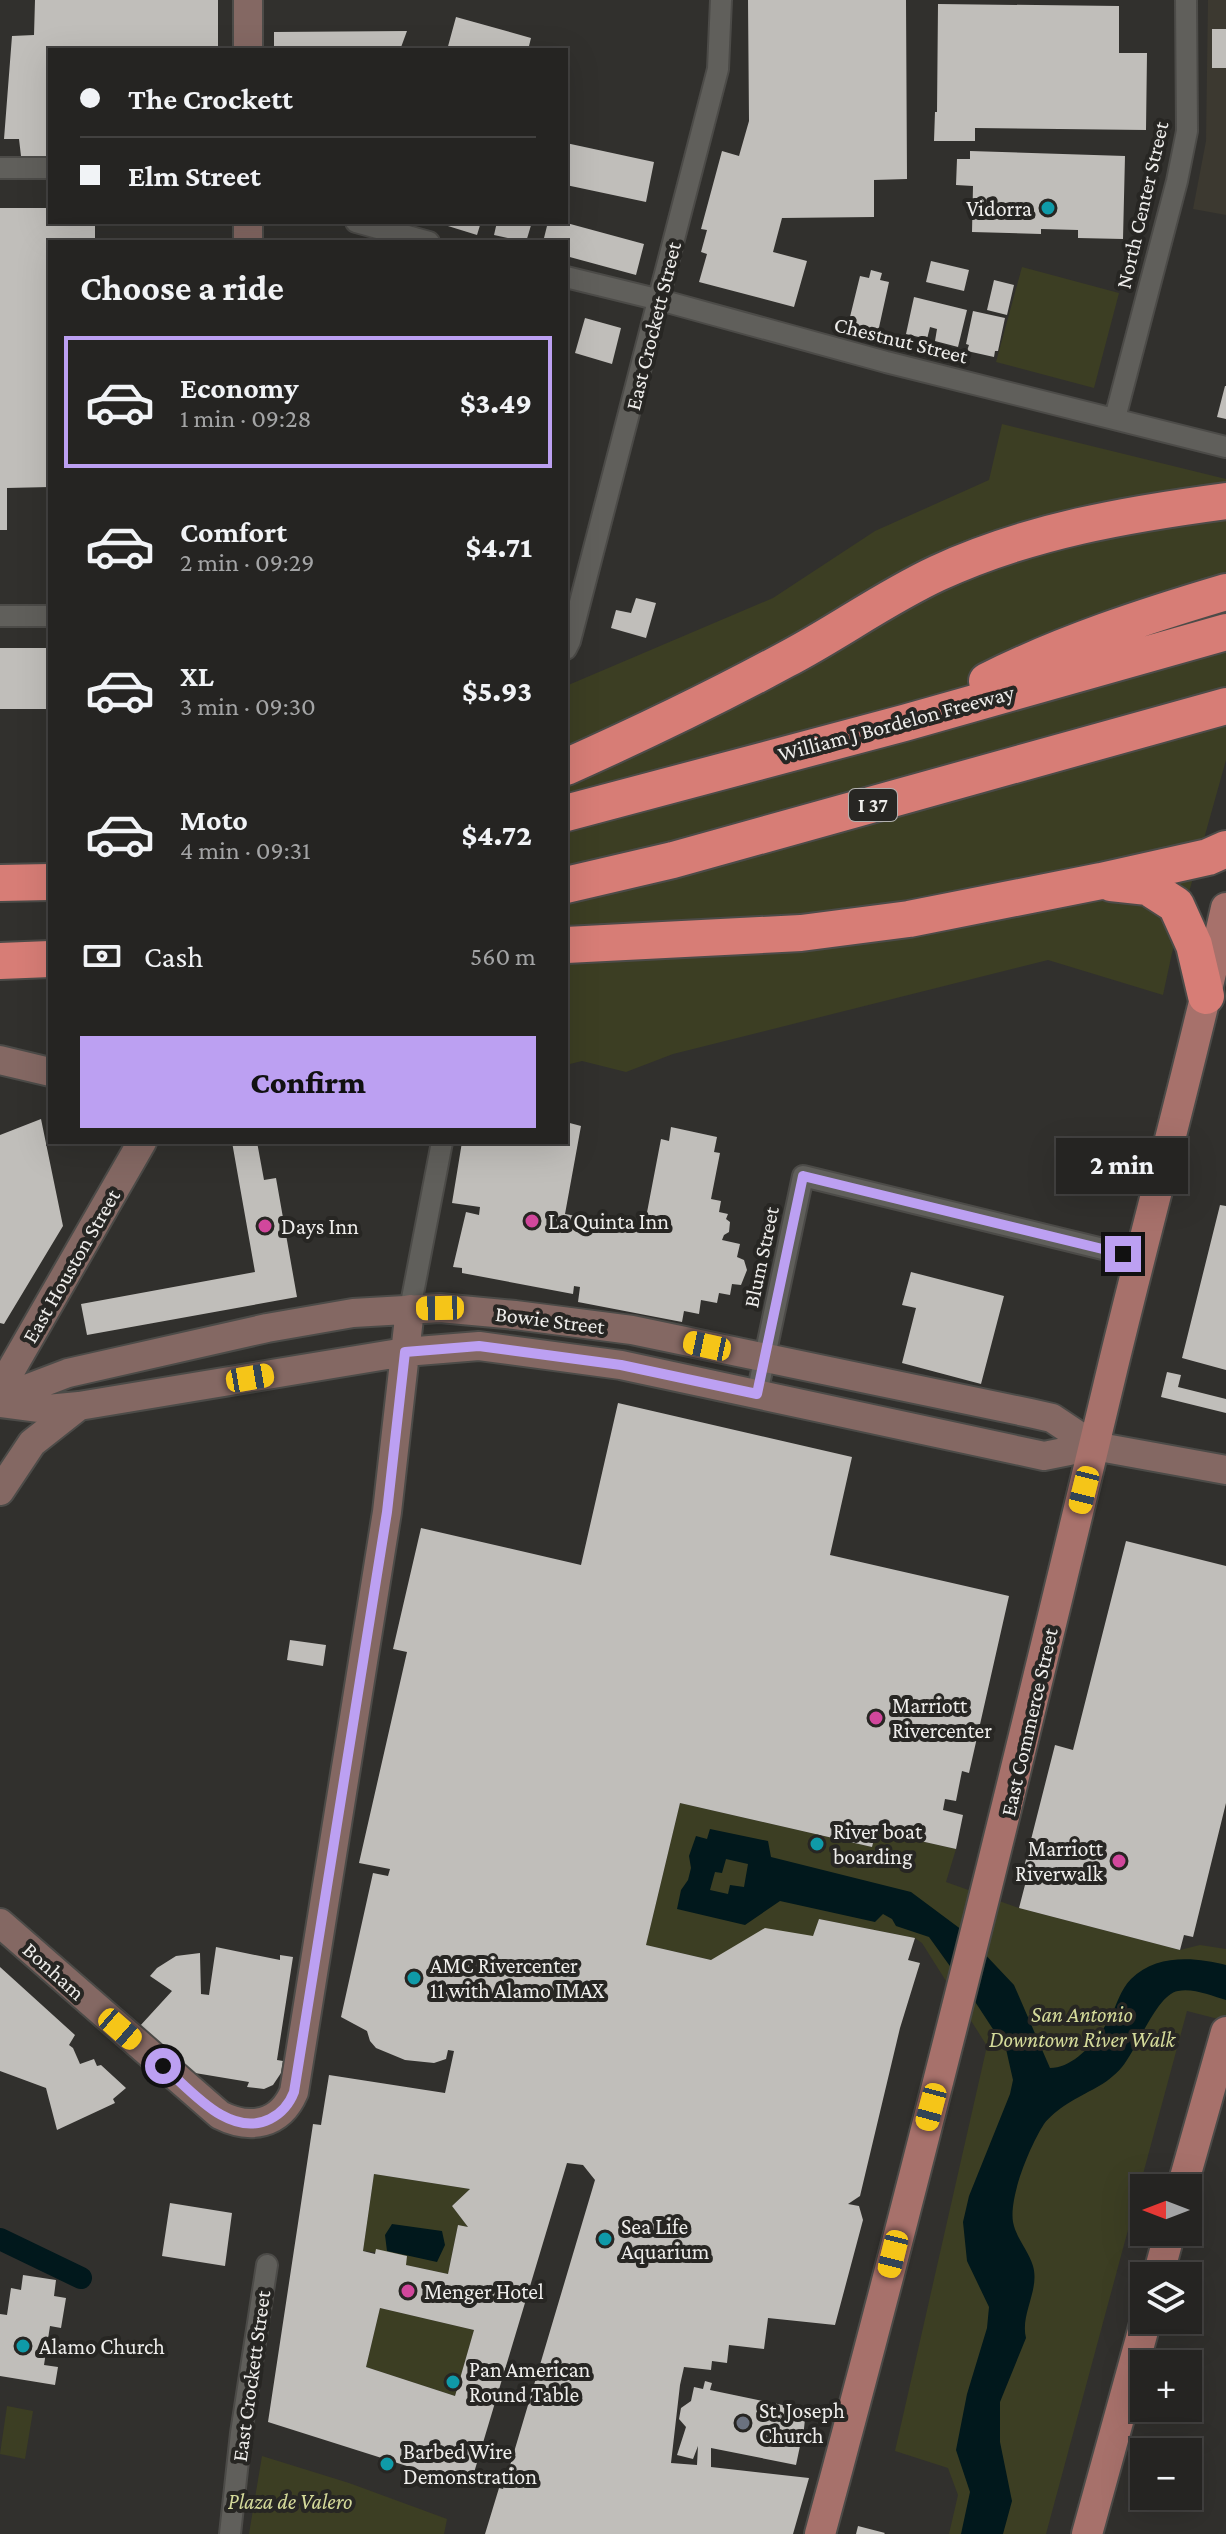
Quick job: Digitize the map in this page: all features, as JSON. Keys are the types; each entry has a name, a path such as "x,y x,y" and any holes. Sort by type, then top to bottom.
{"highway":[{"path":"568,766 627,740 787,659 938,573 1008,546 1088,524 1226,501"},
{"path":"904,723 1023,663 1149,615 1214,596"},
{"name":"William J Bordelon Freeway","path":"568,812 904,723 1212,636"},
{"name":"I 37","path":"568,885 673,860 1226,706"},
{"path":"568,945 801,933 909,919 1101,881 1208,857 1226,849"},
{"path":"1101,881 1148,887 1176,905 1194,945 1206,996"},
{"path":"0,883 48,882"},
{"path":"0,961 48,959"}],"main road":[{"path":"248,0 248,48"},
{"name":"East Commerce Street","path":"820,2534 988,1885 1226,908"},
{"path":"0,1059 48,1057"},
{"path":"0,1059 48,1071"},
{"name":"East Houston Street","path":"0,1389 140,1144"},
{"name":"Bowie Street","path":"0,1401 68,1373 267,1328 353,1313 440,1308 632,1330 764,1357 1052,1418 1094,1446"},
{"path":"405,1352 410,1309"},
{"name":"Bowie Street","path":"0,1401 47,1409 79,1406 405,1352 479,1346 621,1365 1044,1456 1094,1446 1226,1470"},
{"name":"Bonham","path":"0,1923 220,2115 249,2125 263,2123 279,2115 289,2104 294,2092 337,1836 387,1512 405,1352"},
{"path":"0,1491 32,1443 79,1406"},
{"path":"1186,2174 1226,2032"},
{"path":"1087,2534 1142,2334"}],"street":[{"name":"East Crockett Street","path":"568,644 718,69 721,0"},
{"name":"North Center Street","path":"1115,418 1177,181 1187,131 1186,0"},
{"path":"0,168 48,168"},
{"path":"363,224 422,240"},
{"name":"Chestnut Street","path":"568,277 886,362 1226,447"},
{"path":"0,616 48,616"},
{"path":"410,1309 442,1144"},
{"name":"Blum Street","path":"757,1394 803,1176 1140,1258"},
{"name":"East Crockett Street","path":"230,2534 241,2433 267,2265"}],"shaded area":[{"path":"1208,0 1226,0 1226,215 1193,209 1206,141"}],"green space":[{"path":"1022,267 1119,293 1094,388 996,362"},
{"path":"1002,424 1226,479 1226,760 1163,995 1048,960 673,1054 626,1072 582,1061 568,1064 568,685 773,598 875,531 989,480"},
{"name":"San Antonio Downtown River Walk","path":"680,1803 872,1847 876,1831 956,1849 946,1882 1019,1908 1180,1950 1200,1945 1226,1949 1226,2021 1187,2011 1143,2174 1130,2174 1130,2222 1046,2534 949,2534 958,2495 948,2468 895,2451 987,2046 922,1943 915,1938 819,1919 813,1936 711,1960 646,1945"},
{"path":"374,2174 470,2189 452,2206 468,2227 458,2225 448,2274 406,2265 406,2256 363,2251"},
{"path":"380,2308 474,2330 455,2396 366,2367"},
{"path":"7,2406 33,2411 25,2459 0,2454"},
{"name":"Plaza de Valero","path":"262,2456 349,2483 447,2519 444,2534 249,2534"}],"water":[{"path":"710,1829 768,1841 771,1857 911,1892 962,1930 1014,1985 1050,2068 1077,2058 1092,2043 1110,2018 1124,1988 1141,1971 1164,1961 1189,1959 1226,1965 1226,2000 1190,1991 1170,1994 1116,2074 1051,2116 1038,2133 1027,2158 1017,2185 1013,2222 1033,2266 1034,2284 1026,2320 1026,2338 1000,2402 1000,2442 1012,2501 1003,2534 961,2534 970,2492 956,2450 967,2394 987,2328 989,2307 967,2261 963,2222 969,2196 1010,2094 1013,2080 1006,2049 929,1937 896,1926 892,1919 883,1914 875,1922 780,1901 745,1925 677,1909 681,1890 688,1880 691,1868 689,1856 696,1836 707,1839","holes":["726,1859 748,1864 744,1887 730,1885 728,1894 710,1890 715,1872 722,1873"]},
{"path":"392,2224 442,2231 445,2245 437,2262 387,2251 385,2235"}],"building":[{"path":"35,0 218,0 218,48 48,48 48,156 21,156 19,139 4,139 12,36 34,35"},
{"path":"748,0 906,0 907,179 874,180 874,217 782,218 773,252 807,261 794,307 699,282 707,254 701,252 707,230 701,229 722,151 739,156 749,121"},
{"path":"938,4 1119,6 1119,53 1147,53 1146,130 975,128 975,141 934,141"},
{"path":"456,17 531,38 528,48 448,48"},
{"path":"1212,29 1226,29 1226,68 1212,68"},
{"path":"407,31 401,48 274,48 274,32"},
{"path":"568,143 654,162 646,202 568,185"},
{"name":"Vidorra","path":"970,151 1125,156 1123,239 1078,238 1078,230 1041,229 1041,234 972,232 973,186 956,185 957,159 970,159"},
{"path":"0,208 48,208 48,224 95,224 95,240 48,240 48,487 7,488 7,530 0,530"},
{"path":"568,223 644,244 636,275 568,257 568,240 544,240 548,224"},
{"path":"441,224 480,224 477,235"},
{"path":"497,224 531,224 527,240 494,235"},
{"path":"931,261 969,270 964,291 926,282"},
{"path":"871,270 882,273 880,280 889,282 878,332 848,325 860,276 869,278"},
{"path":"994,280 1014,285 1007,315 987,310"},
{"path":"914,297 967,310 958,347 935,341 937,329 930,327 927,339 906,334"},
{"path":"973,311 1005,318 994,357 967,351"},
{"path":"585,318 621,328 612,364 575,353"},
{"path":"1226,386 1226,419 1217,417"},
{"path":"636,598 656,603 646,638 611,628 616,610 631,613"},
{"path":"0,648 48,648 48,709 0,709"},
{"path":"41,1119 63,1226 4,1324 0,1323 0,1135"},
{"name":"La Quinta Inn","path":"568,1123 581,1126 565,1214 644,1228 661,1139 669,1141 671,1127 717,1137 714,1152 720,1153 711,1199 721,1201 719,1212 728,1214 729,1232 722,1240 740,1244 737,1257 744,1260 747,1270 741,1285 732,1284 730,1295 719,1293 717,1303 701,1300 699,1314 684,1311 682,1322 578,1302 580,1287 574,1286 573,1294 462,1273 462,1268 453,1267 466,1212 479,1215 480,1207 452,1203 462,1144 568,1144"},
{"name":"Days Inn","path":"232,1144 257,1144 264,1180 276,1178 297,1297 87,1335 81,1304 255,1272"},
{"path":"1220,1205 1226,1206 1226,1370 1182,1358"},
{"path":"911,1272 1004,1296 981,1384 902,1363 916,1308 902,1305"},
{"path":"1167,1372 1181,1375 1178,1387 1226,1399 1226,1413 1161,1397"},
{"path":"618,1403 852,1457 830,1555 1009,1596 969,1773 962,1771 956,1801 945,1799 943,1810 963,1815 956,1849 876,1831 872,1847 680,1803 646,1945 711,1960 765,1928 813,1936 819,1919 915,1938 908,1960 920,1963 900,2028 860,2196 848,2204 859,2206 863,2220 835,2325 768,2318 764,2349 729,2345 727,2363 712,2361 711,2370 684,2367 680,2385 671,2463 697,2465 698,2446 693,2459 677,2455 686,2427 679,2419 681,2408 691,2401 694,2387 703,2389 705,2381 712,2383 710,2390 806,2410 802,2447 796,2465 711,2448 711,2467 809,2478 793,2534 485,2534 499,2488 503,2489 595,2180 583,2165 567,2163 470,2486 268,2422 313,2124 321,2125 329,2075 445,2093 454,2051 448,2050 446,2059 434,2063 405,2060 376,2048 367,2031 341,2017 373,1873 388,1876 390,1869 359,1863 407,1652 393,1649 421,1528 581,1565","holes":["374,2174 470,2189 452,2206 468,2227 458,2225 448,2274 406,2265 407,2256 376,2249 375,2254 363,2251","380,2308 474,2330 455,2396 366,2367"]},
{"path":"1126,1541 1226,1566 1226,1803 1193,1937 1184,1935 1180,1950 1019,1908 1026,1881 1021,1879 1055,1745 1073,1750"},
{"path":"290,1640 326,1645 323,1666 287,1660"},
{"path":"216,1947 280,1960 280,1955 293,1957 277,2060 283,2061 281,2073 273,2085 264,2089 247,2087 249,2082 189,2072 139,2027 172,1991 150,1976 176,1956 200,1953 201,1994 209,1995"},
{"path":"0,1967 75,2035 69,2045 80,2064 94,2059 97,2066 101,2065 126,2088 113,2099 115,2103 57,2130 46,2088 0,2071"},
{"path":"170,2203 232,2213 225,2266 162,2256"},
{"name":"Alamo Church","path":"23,2275 56,2280 54,2296 66,2298 61,2328 50,2326 44,2365 58,2367 55,2385 0,2376 0,2314 7,2315 11,2288 21,2290"},
{"path":"858,2526 885,2533 856,2534"}],"waterway":[{"path":"0,2239 81,2278"}],"place":[{"name":"Vidorra","path":"1048,208"},
{"name":"La Quinta Inn","path":"532,1221"},
{"name":"Days Inn","path":"265,1226"},
{"name":"Marriott Rivercenter","path":"876,1718"},
{"name":"River boat boarding","path":"817,1844"},
{"name":"Marriott Riverwalk","path":"1119,1861"},
{"name":"AMC Rivercenter 11 with Alamo IMAX","path":"414,1978"},
{"name":"Sea Life Aquarium","path":"605,2239"},
{"name":"Menger Hotel","path":"408,2291"},
{"name":"Alamo Church","path":"23,2346"},
{"name":"Pan American Round Table","path":"453,2382"},
{"name":"St. Joseph Church","path":"743,2423"},
{"name":"Barbed Wire Demonstration","path":"387,2464"}],"route":[{"path":"163,2066 220,2115 249,2125 263,2123 279,2115 294,2092 387,1512 405,1352 479,1346 621,1365 757,1394 803,1176 1123,1254"}]}
